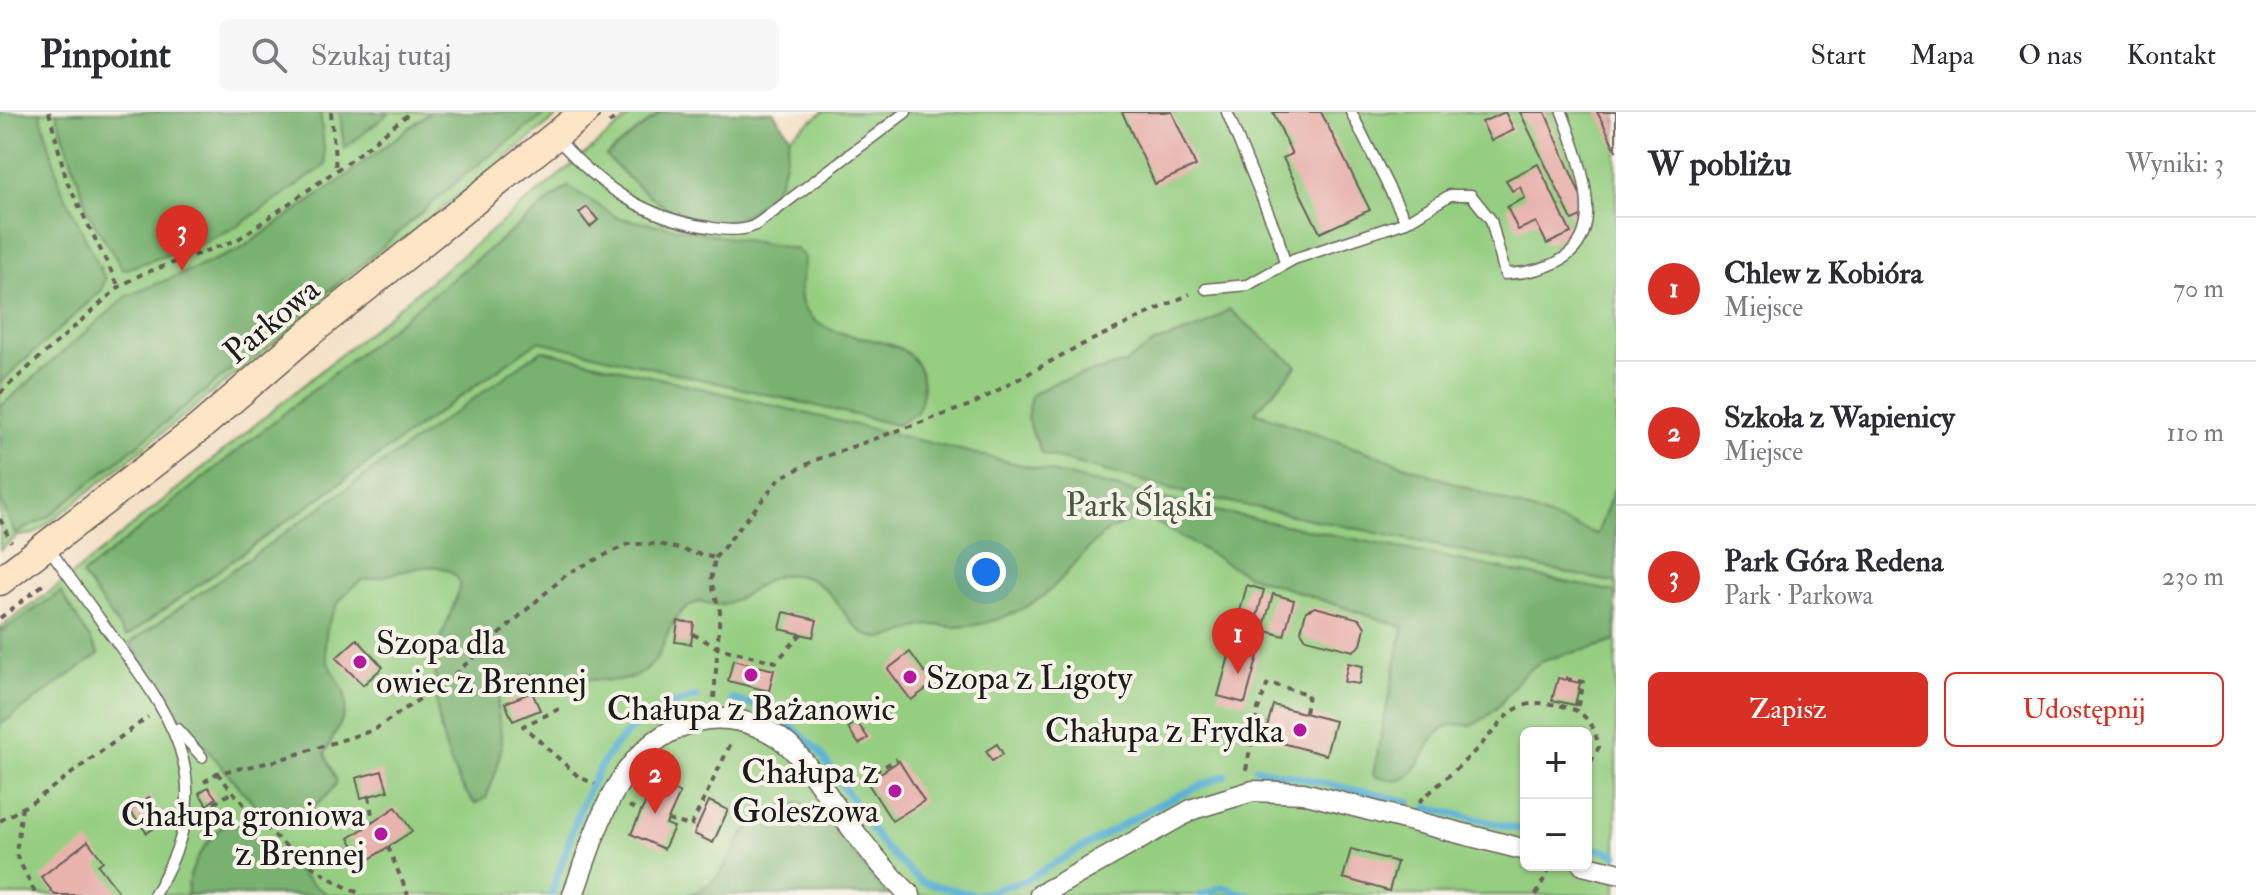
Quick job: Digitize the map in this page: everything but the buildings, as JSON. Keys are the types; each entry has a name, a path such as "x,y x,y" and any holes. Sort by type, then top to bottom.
{"street":[{"name":"Parkowa","path":"0,581 199,428 309,333 585,112"},
{"path":"573,895 611,797 632,761 660,736 713,717 743,722 778,737 798,756 884,870 910,895"},
{"path":"1040,895 1193,809 1253,791 1303,793 1520,848"},
{"path":"1592,867 1616,873"}],"lane":[{"path":"556,136 598,180 632,203 681,223 730,231 751,227 772,213 906,112"},
{"path":"1227,112 1278,237 1285,263"},
{"path":"1351,112 1406,222"},
{"path":"1206,289 1248,285 1269,276 1285,263 1406,222 1450,195 1471,195 1491,220 1505,274 1539,273 1562,264 1576,253 1594,218 1589,193 1562,112"},
{"path":"47,546 163,706 173,724 184,759 185,824 179,848 154,895"},
{"path":"173,724 202,757"}],"path":[{"path":"49,112 67,182 119,287"},
{"path":"331,112 336,170"},
{"path":"0,393 119,287 142,274 237,240 411,112"},
{"path":"713,717 720,611 711,581 715,558 780,478 818,459 973,404 1089,341 1173,300 1206,289"},
{"path":"0,519 12,545"},
{"path":"217,773 298,755 374,730 449,679 568,573 628,544 659,544 715,558"},
{"path":"0,618 41,586"},
{"path":"693,634 718,648 776,662 801,634"},
{"path":"754,665 755,657"},
{"path":"1569,681 1567,677 1583,682 1577,709"},
{"path":"1253,791 1245,767 1258,709 1268,683 1308,694 1305,713"},
{"path":"1402,818 1476,749 1499,720 1525,704 1548,702 1577,709 1594,726 1599,747 1592,759"},
{"path":"0,821 163,706"},
{"path":"559,709 523,726 579,777 600,787"},
{"path":"668,820 691,826 698,818 743,722"},
{"path":"202,757 281,846 327,879 363,895"},
{"path":"842,776 860,781 897,759"},
{"path":"198,801 205,811 232,792"},
{"path":"369,796 373,822"},
{"path":"22,807 16,854 36,895"},
{"path":"388,847 408,895"},
{"path":"1536,895 1548,871"}],"green space":[{"path":"0,112 563,112 77,501 34,534 18,536 0,550"},
{"path":"40,112 61,187 105,279 102,290 0,383 0,114"},
{"path":"56,112 320,112 326,165 238,226 202,243 123,270 89,214"},
{"path":"340,112 390,112 344,149"},
{"path":"430,112 548,112 463,176 371,257 48,517 15,534 0,499 0,407 127,296 239,250 341,180"},
{"name":"Park Śląski","path":"636,112 773,112 790,136 823,112 1616,112 1616,895 0,895 0,628 70,577"},
{"path":"661,112 773,112 790,136 776,187 757,206 736,219 716,223 695,221 656,201 606,156"},
{"path":"568,186 618,218 795,249 804,256 800,291 806,311 819,323 835,331 888,344 915,361 923,387 922,400 916,413 897,425 538,341 126,637 82,575"},
{"path":"1229,309 1297,366 1255,412 1597,534 1616,484 1616,583 1191,494 1042,454 1027,419 1031,395 1056,382 1125,363 1154,343 1204,326"},
{"path":"542,350 1206,509 1616,592 1616,640 1552,658 1533,667 1492,712 1470,726 1452,725 1439,732 1415,769 1406,778 1392,781 1373,775 1403,627 1247,575 1150,519 1131,521 1101,537 1036,601 1008,616 987,622 956,627 924,626 879,638 858,629 833,598 811,580 782,575 726,604 714,605 701,601 687,607 671,626 657,658 636,676 603,680 544,674 512,680 499,697 501,745 496,772 486,798 475,804 454,771 447,751 435,686 439,647 460,583 452,573 429,566 362,580 345,595 332,615 326,638 329,666 344,691 346,703 325,754 337,782 313,807 302,812 280,816 258,809 181,719 130,643"},
{"path":"61,592 99,654 0,725 0,632"},
{"path":"802,803 824,816 887,895 686,895 705,887 719,875 747,830 759,817 777,808"},
{"path":"226,823 241,823 316,887 330,895 188,895 190,875 199,855"}],"waterway":[{"path":"551,895 583,801 614,747 635,726 663,709 697,697"},
{"path":"732,699 764,708 788,723 819,751 884,847 921,882 976,895 1024,881 1155,806 1225,775"},
{"path":"1256,768 1410,802"},
{"path":"1427,807 1520,830"},
{"path":"1592,848 1616,854"},
{"path":"1201,895 1223,887 1249,895"}],"place":[{"name":"Park Góra Redena","path":"182,271"},
{"name":"Szopa dla owiec z Brennej","path":"360,662"},
{"name":"Chlew z Kobióra","path":"1238,674"},
{"name":"Chałupa z Bażanowic","path":"751,675"},
{"name":"Szopa z Ligoty","path":"910,677"},
{"name":"Chałupa z Frydka","path":"1300,730"},
{"name":"Chałupa z Goleszowa","path":"895,791"},
{"name":"Szkoła z Wapienicy","path":"655,814"},
{"name":"Chałupa groniowa z Brennej","path":"381,834"}]}
